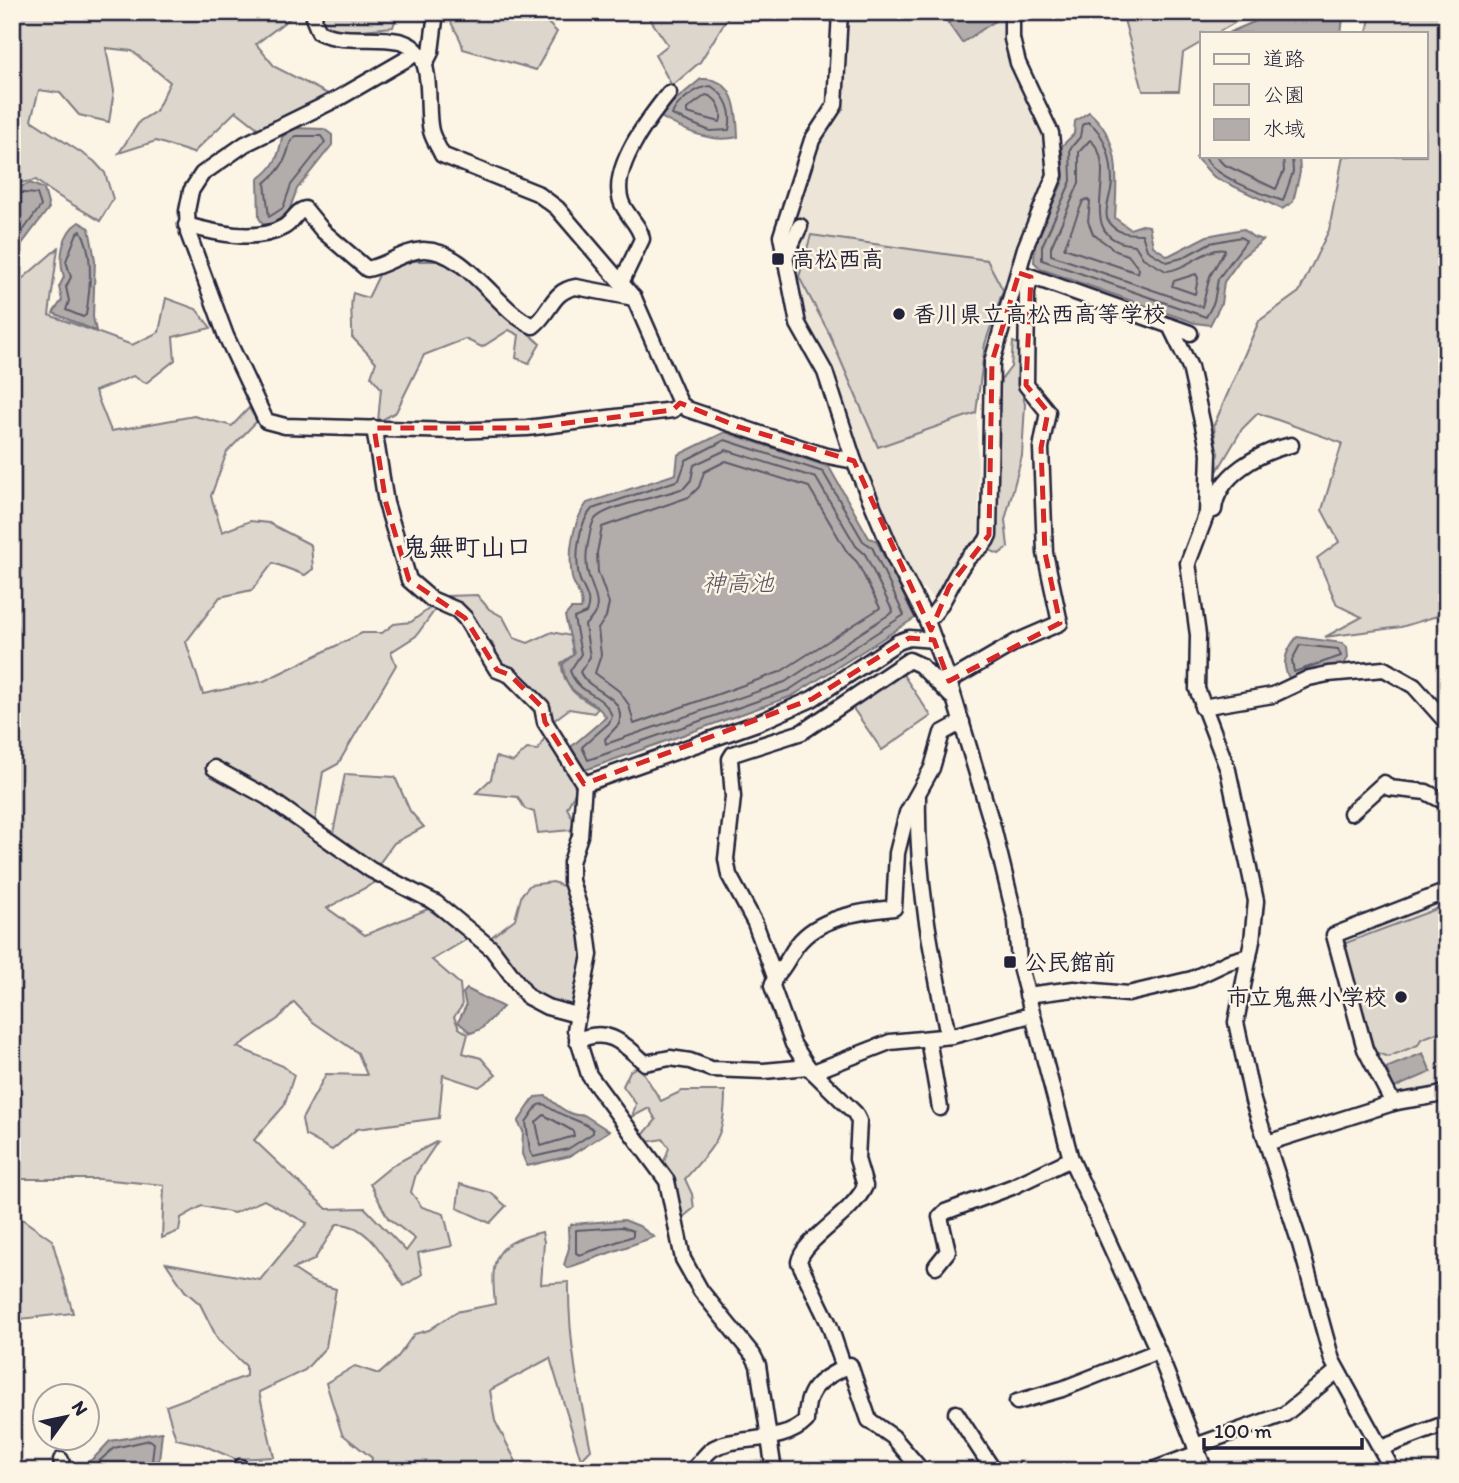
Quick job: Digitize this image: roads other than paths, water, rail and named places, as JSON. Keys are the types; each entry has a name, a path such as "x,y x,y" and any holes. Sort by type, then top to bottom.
{"street":[{"path":"315,12 314,20 319,32 330,37 402,42 421,58 431,132 442,155 537,193 557,208 622,281 634,299 680,403 687,409 823,455 853,461"},
{"path":"436,12 431,52 245,144 202,174 191,191 186,225 226,336 266,421 285,426 454,431 527,428 673,410 680,403"},
{"path":"840,12 835,105 812,140 781,236 798,324 825,372 853,461 896,561 927,621 949,681 1016,921 1019,963 1031,1015 1071,1159 1158,1351 1205,1471"},
{"path":"949,681 1016,642 1060,623 1045,553 1041,448 1048,412 1026,385 1025,248 1055,175 1051,133 1018,63 1012,39 1012,12"},
{"path":"622,281 642,239 621,203 618,179 649,118 669,93"},
{"path":"186,225 209,232 246,236 274,231 305,209 323,231 367,269 422,250 437,251 481,281 524,322 533,326 554,296 567,288 576,287 634,299"},
{"path":"785,258 800,226"},
{"path":"1025,275 1190,333"},
{"path":"927,621 940,609 968,557 985,547 989,535 992,362 1025,275"},
{"path":"1170,326 1190,367 1209,453 1208,513 1188,563 1198,635 1197,689 1228,770 1244,832 1256,901 1250,956 1236,1022 1253,1101 1337,1371 1393,1471"},
{"path":"374,428 386,503 409,580 431,599 457,610 465,618 497,670 510,675 542,707 545,722 584,784 580,836 571,862 571,881 587,931 590,955 578,1015 577,1041 589,1075 667,1181 683,1259 701,1291 753,1355 758,1365 774,1471"},
{"path":"1204,528 1213,519 1215,500 1236,473 1250,462 1291,445"},
{"path":"584,784 760,722 812,699 898,642 909,638 934,640"},
{"path":"775,977 755,923 729,875 726,859 733,797 730,759 733,754 802,732 909,660 920,665 955,700"},
{"path":"1202,707 1273,695 1309,678 1328,674 1384,669 1415,686 1447,723"},
{"path":"844,1368 829,1324 799,1262 801,1252 835,1223 865,1186 857,1159 859,1121 855,1113 810,1069 793,1044 772,986 775,977 808,935 861,912 894,908 897,853 907,813 932,768 942,733 962,722"},
{"path":"214,768 267,797 371,870 436,903 492,949 528,997 547,1007 578,1015"},
{"path":"1351,813 1384,783 1389,788 1426,792 1447,803"},
{"path":"918,792 917,847 925,911 948,1036"},
{"path":"1392,1103 1365,1049 1332,940 1334,935 1447,891"},
{"path":"1027,995 1074,989 1128,994 1192,979 1228,962 1250,956"},
{"path":"577,1041 601,1034 616,1037 645,1063 670,1058 690,1061 711,1069 810,1069 860,1056 890,1042 948,1036 1031,1015"},
{"path":"929,1039 940,1108"},
{"path":"1267,1143 1392,1103 1412,1098 1431,1098 1447,1092"},
{"path":"936,1266 948,1251 940,1217 945,1212 1012,1187 1071,1159"},
{"path":"1017,1402 1062,1389 1158,1351"},
{"path":"692,1471 712,1450 768,1438 802,1425 806,1421 806,1402 814,1386 820,1379 850,1365 869,1420 893,1437 922,1471"},
{"path":"1150,1471 1285,1414 1337,1371"},
{"path":"956,1413 993,1471"},
{"path":"1381,1448 1425,1437 1447,1423"}],"water":[{"path":"964,12 989,12 995,21 962,43 948,23"},
{"path":"1277,12 1344,12 1341,32 1230,32"},
{"path":"701,79 721,83 727,89 735,106 738,137 706,137 657,115"},
{"path":"1089,112 1100,123 1112,148 1116,175 1115,218 1130,229 1149,226 1153,246 1168,256 1207,236 1243,229 1253,237 1263,240 1242,257 1224,282 1221,304 1210,325 1195,323 1041,269 1034,262 1035,244 1064,179 1062,146 1074,134 1075,121"},
{"path":"294,128 324,129 332,135 332,145 297,189 289,211 273,224 263,224 259,218 258,179 275,161 282,137"},
{"path":"1200,152 1200,158 1299,158 1300,172 1293,202 1282,209 1214,177 1196,158"},
{"path":"30,183 44,189 49,208 12,257 12,184 18,188"},
{"path":"79,222 89,228 95,260 93,317 96,331 53,313 62,300 59,287 64,277 61,262 65,239"},
{"name":"神高池","path":"725,432 829,467 869,538 876,540 915,618 792,696 585,770 571,747 606,717 600,709 573,690 564,675 563,664 574,654 565,616 571,609 581,609 582,605 571,568 572,539 578,520 587,503 676,474 678,455"},
{"path":"1297,637 1342,643 1347,647 1348,658 1344,664 1291,681 1285,664 1290,647"},
{"path":"467,989 503,1007 481,1029 471,1033 458,1022 466,1006 463,993"},
{"path":"1423,1053 1431,1072 1394,1088 1386,1068"},
{"path":"546,1096 564,1110 584,1115 609,1131 570,1156 527,1166 522,1154 523,1131 518,1122 535,1097"},
{"path":"624,1220 639,1226 654,1237 567,1268 564,1265 569,1248 568,1228 572,1224"},
{"path":"162,1432 158,1471 81,1471 81,1466 102,1452 110,1441"}],"place":[{"name":"高松西高","path":"778,259"},
{"name":"香川県立高松西高等学校","path":"899,314"},
{"name":"公民館前","path":"1010,962"},
{"name":"市立鬼無小学校","path":"1401,997"}],"district":[{"name":"鬼無町山口","path":"467,547"}]}
